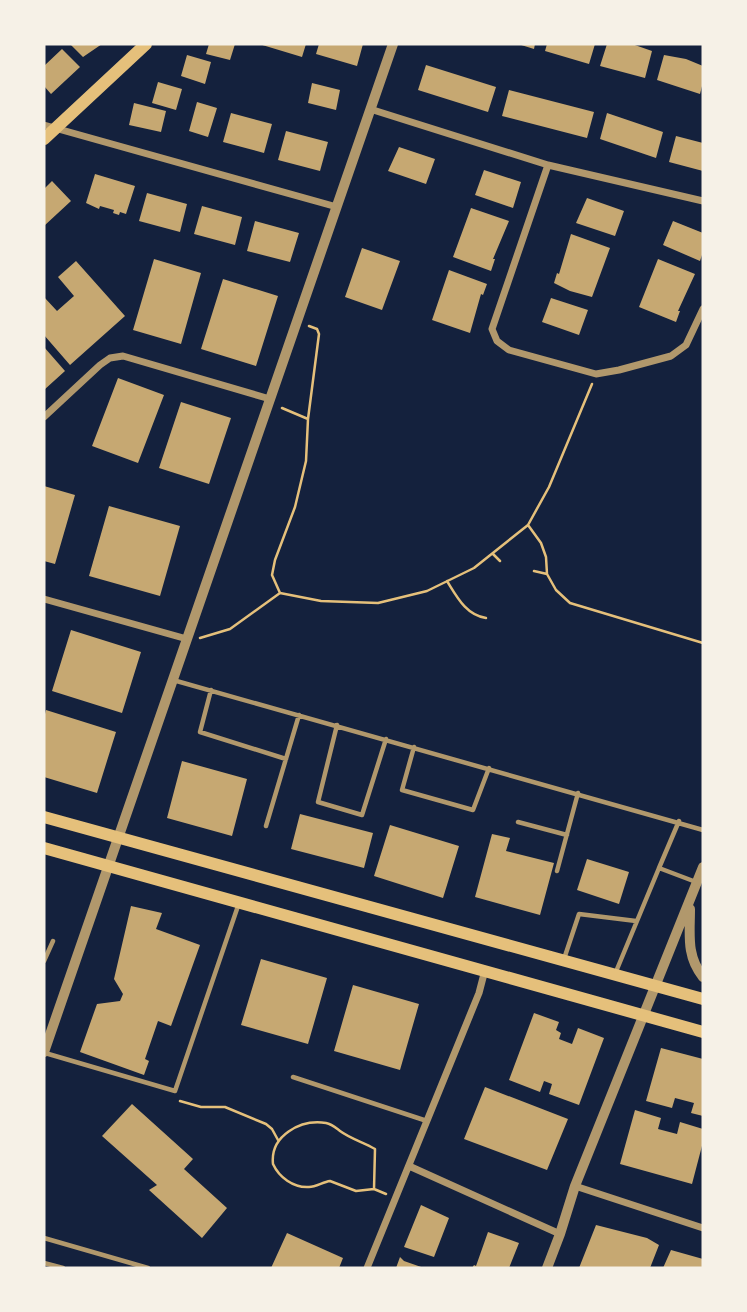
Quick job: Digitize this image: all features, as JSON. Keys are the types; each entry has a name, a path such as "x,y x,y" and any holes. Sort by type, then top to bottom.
{"main road":[{"path":"44,139 50,127 146,44"},
{"path":"44,817 703,999"},
{"path":"44,848 703,1032"}],"street":[{"path":"44,1052 393,44"},
{"path":"370,109 548,165 703,201"},
{"path":"50,127 337,207"},
{"path":"548,165 492,329 497,341 509,350 596,374 671,356 685,345 703,309"},
{"path":"44,417 100,365 110,358 123,356 270,399"},
{"path":"44,598 187,639"},
{"path":"547,1268 575,1186 703,867"},
{"path":"691,899 689,947 693,961 703,977"},
{"path":"367,1268 485,970"},
{"path":"409,1166 560,1234"},
{"path":"575,1186 703,1228"}],"lane":[{"path":"173,679 703,830"},
{"path":"212,690 200,732 286,759"},
{"path":"266,826 299,715"},
{"path":"337,726 318,802 362,815 386,739"},
{"path":"414,747 402,790 473,810 489,768"},
{"path":"557,872 578,793"},
{"path":"614,974 679,821"},
{"path":"518,822 567,835"},
{"path":"659,868 697,883"},
{"path":"44,1052 175,1091 240,902"},
{"path":"564,960 579,914 636,921"},
{"path":"44,961 53,940"},
{"path":"293,1077 427,1121"},
{"path":"44,1238 148,1268"},
{"path":"44,1263 63,1268"}],"path":[{"path":"279,593 272,575 275,560 295,507 306,461 308,419 319,334 312,327"},
{"path":"204,638 230,629 279,593 321,601 378,603 427,591 474,568 528,525 549,487 596,374"},
{"path":"283,410 308,419"},
{"path":"528,525 541,543 546,557 547,574 556,590 570,603 703,643"},
{"path":"492,553 500,561"},
{"path":"534,571 547,574"},
{"path":"447,581 464,607 486,618"},
{"path":"374,1189 374,1149 328,1123 295,1128 275,1145 273,1164 281,1176 290,1182 309,1187 330,1181 356,1191 374,1189 386,1194"}],"building":[{"path":"70,44 102,44 83,57"},
{"path":"209,44 235,44 230,60 206,54"},
{"path":"259,44 306,44 302,57"},
{"path":"319,44 363,44 357,66 316,54"},
{"path":"518,44 535,44 534,49"},
{"path":"547,44 595,44 589,64 545,51"},
{"path":"607,44 632,44 652,51 645,78 600,66"},
{"path":"62,49 80,67 51,94 44,86 44,66"},
{"path":"187,55 211,62 205,84 181,76"},
{"path":"664,55 686,59 703,66 700,94 657,80"},
{"path":"426,65 496,87 488,112 418,90"},
{"path":"158,82 182,89 176,110 152,103"},
{"path":"312,83 340,90 336,110 308,103"},
{"path":"509,90 594,112 587,138 502,116"},
{"path":"197,102 217,108 208,137 189,131"},
{"path":"134,103 166,111 161,132 129,125"},
{"path":"231,113 272,124 264,153 223,142"},
{"path":"607,113 663,132 656,158 600,139"},
{"path":"286,131 328,142 320,171 278,160"},
{"path":"676,136 703,143 703,171 669,162"},
{"path":"399,147 435,159 426,184 388,171"},
{"path":"484,170 521,182 513,208 475,195"},
{"path":"95,174 135,186 126,214 120,212 119,215 113,213 114,210 100,206 99,209 86,203"},
{"path":"52,181 71,201 44,226 44,189"},
{"path":"147,193 187,204 180,232 139,221"},
{"path":"587,198 624,211 615,236 576,223"},
{"path":"202,206 242,217 235,245 194,234"},
{"path":"471,208 509,221 493,259 491,271 453,257"},
{"path":"255,221 299,233 290,262 247,251"},
{"path":"673,221 703,233 700,261 663,245"},
{"path":"571,234 610,248 592,297 554,283"},
{"path":"362,248 400,261 382,310 345,297"},
{"path":"154,259 201,273 181,344 133,330"},
{"path":"658,259 695,274 678,311 676,322 639,307"},
{"path":"76,261 125,316 70,365 44,335 44,297 57,311 74,296 58,277"},
{"path":"449,270 487,284 483,295 481,294 470,333 432,320"},
{"path":"223,279 278,296 256,366 201,349"},
{"path":"551,298 588,310 579,335 542,322"},
{"path":"44,347 65,371 44,390"},
{"path":"118,378 164,395 138,463 92,446"},
{"path":"181,402 231,418 209,484 159,468"},
{"path":"44,486 75,495 55,564 44,561"},
{"path":"109,506 180,526 160,596 89,576"},
{"path":"71,630 141,652 122,713 52,691"},
{"path":"46,710 116,732 97,793 44,777"},
{"path":"182,761 247,779 232,836 167,818"},
{"path":"300,814 373,833 364,868 291,849"},
{"path":"390,825 459,846 443,898 374,876"},
{"path":"492,834 510,838 506,851 554,863 540,915 475,897"},
{"path":"587,859 629,872 619,904 577,890"},
{"path":"131,906 162,913 156,929 200,945 171,1026 158,1021 145,1059 149,1061 144,1075 80,1052 97,1004 120,1001 123,994 114,979"},
{"path":"261,959 327,978 308,1044 241,1025"},
{"path":"353,985 419,1004 400,1070 334,1051"},
{"path":"534,1013 559,1022 556,1030 561,1033 559,1039 572,1044 578,1028 604,1038 579,1105 549,1094 552,1084 544,1081 540,1092 509,1080"},
{"path":"661,1048 703,1059 703,1116 691,1113 694,1103 675,1098 672,1108 646,1101"},
{"path":"485,1087 568,1119 547,1170 464,1139"},
{"path":"132,1104 193,1159 184,1169 227,1208 202,1238 149,1190 157,1185 102,1136"},
{"path":"635,1110 661,1118 658,1129 677,1134 680,1122 703,1129 703,1142 692,1184 620,1164"},
{"path":"421,1205 449,1218 434,1257 404,1247"},
{"path":"596,1225 647,1238 659,1245 650,1268 579,1268"},
{"path":"488,1232 519,1243 509,1268 472,1268 476,1266"},
{"path":"287,1233 343,1258 339,1268 271,1268"},
{"path":"671,1250 703,1259 703,1268 663,1268"},
{"path":"400,1257 404,1261 424,1268 396,1268"}]}
